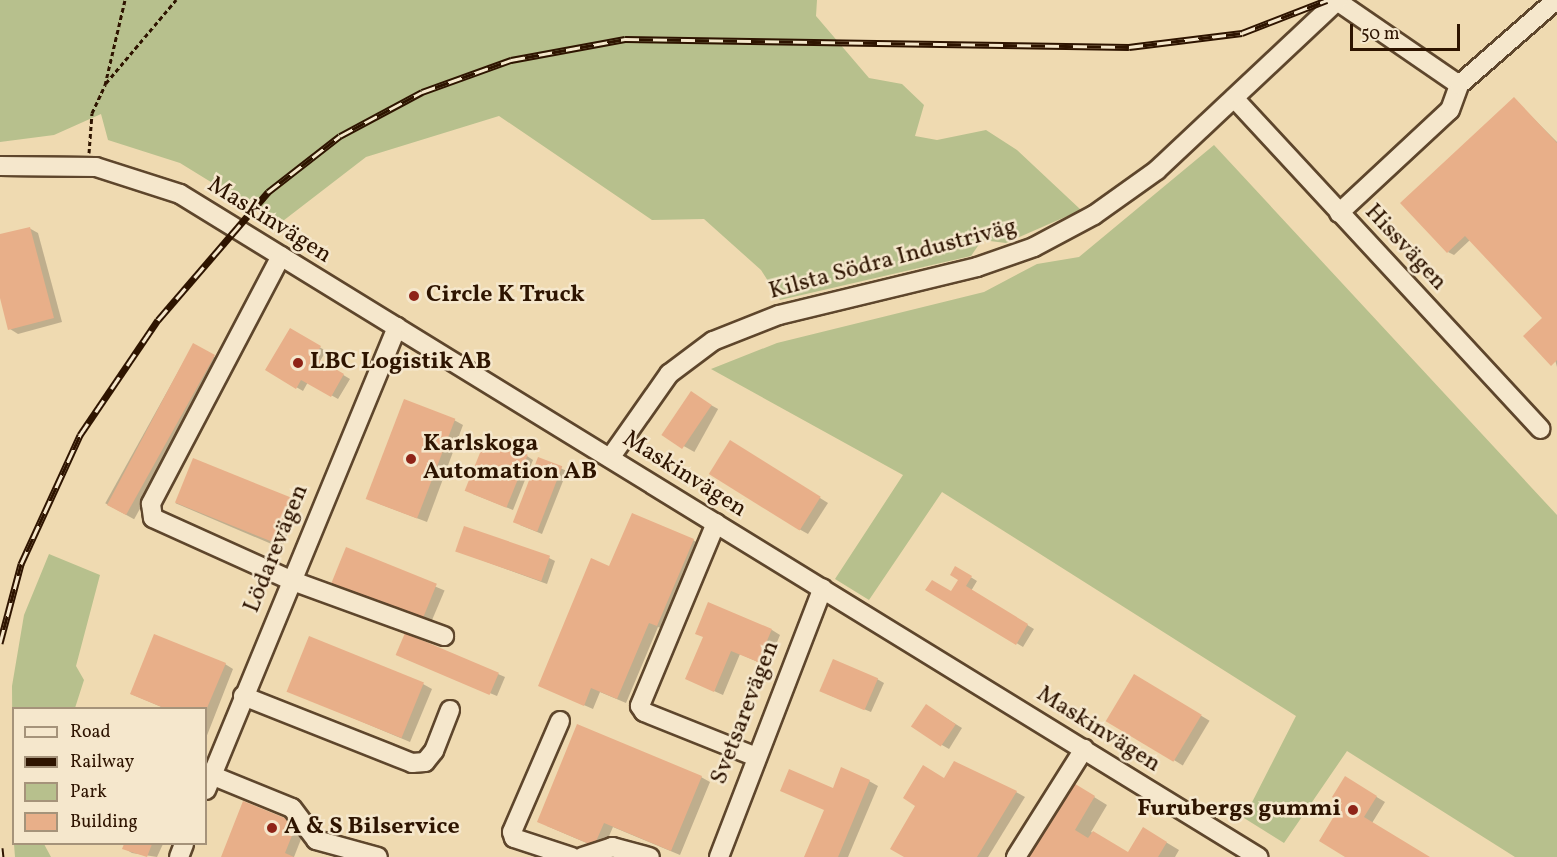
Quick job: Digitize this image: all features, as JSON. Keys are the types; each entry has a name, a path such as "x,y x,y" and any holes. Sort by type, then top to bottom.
{"street":[{"path":"1339,213 1450,110 1459,85 1556,0"},
{"path":"1338,1 1459,85"},
{"name":"Kilsta Södra Industriväg","path":"610,458 669,374 712,341 779,315 977,267 1034,247 1124,195 1234,98 1338,1"},
{"name":"Hissvägen","path":"1234,98 1541,429"},
{"name":"Maskinvägen","path":"0,166 88,166 180,194 1084,749 1246,854"},
{"path":"281,256 151,512 159,524 290,580 444,636"},
{"name":"Lödarevägen","path":"208,783 290,580 397,327"},
{"path":"716,523 640,706 644,712 754,756"},
{"name":"Svetsarevägen","path":"719,857 754,756 823,588"},
{"path":"243,696 412,763 425,762 434,751 450,710"},
{"path":"560,721 512,832 514,838 572,857"},
{"path":"1016,857 1084,749"},
{"path":"208,783 292,808 316,840 378,857"},
{"path":"582,857 618,847 650,857"}],"path":[{"path":"88,166 92,113 105,85 125,0"},
{"path":"105,85 176,0"}],"green space":[{"path":"0,0 817,0 816,16 869,78 902,84 924,105 915,136 937,140 986,130 1017,150 1081,210 1006,243 982,240 971,256 780,300 761,270 704,219 652,220 499,116 366,157 279,224 180,163 108,140 101,114 54,135 0,142"},
{"path":"1214,145 1557,515 1557,857 1515,857 1347,751 1284,843 1244,818 1296,716 942,492 869,600 835,579 903,475 711,369 777,343 984,292 1037,264 1079,257"},
{"path":"49,554 100,575 76,666 84,680 75,707 12,707 12,686 24,615"},
{"path":"14,845 45,845 51,857 15,857"}],"building":[{"path":"1514,97 1557,143 1557,360 1551,366 1523,336 1542,318 1465,236 1447,253 1400,203"},
{"path":"30,227 54,318 8,330 0,298 0,234"},
{"name":"LBC Logistik AB","path":"290,328 321,346 315,357 344,374 331,397 301,380 296,389 265,370"},
{"path":"193,343 215,355 126,515 107,505"},
{"path":"691,391 712,405 682,449 661,435"},
{"name":"Karlskoga Automation AB","path":"404,399 455,419 417,519 366,499"},
{"path":"486,438 528,455 506,508 465,491"},
{"path":"730,440 821,497 800,531 709,474"},
{"path":"538,457 562,466 537,532 513,522"},
{"path":"193,458 292,498 274,543 175,503"},
{"path":"632,513 694,539 657,626 649,623 617,699 591,688 584,706 538,686 591,558 609,566"},
{"path":"464,526 550,556 541,581 455,552"},
{"path":"346,547 437,584 422,621 331,584"},
{"path":"955,566 972,576 966,586 1028,624 1016,645 925,590 932,580 951,591 958,580 950,575"},
{"path":"708,602 772,629 758,662 731,651 714,692 685,679 703,637 695,634"},
{"path":"405,633 499,673 490,695 396,655"},
{"path":"154,634 226,663 207,708 162,707 130,694"},
{"path":"309,636 424,682 401,738 287,692"},
{"path":"833,659 878,678 864,710 819,691"},
{"path":"1134,674 1202,715 1173,762 1106,721"},
{"path":"926,704 956,724 941,747 911,726"},
{"path":"577,724 702,776 671,851 604,823 594,846 537,822"},
{"path":"954,761 1017,791 977,857 904,857 890,849 915,806 903,798 923,765 944,778"},
{"path":"841,767 870,780 838,857 804,857 824,810 780,791 789,769 833,788"},
{"name":"Furubergs gummi","path":"1345,776 1377,796 1364,817 1430,857 1345,857 1319,841 1342,803 1332,797"},
{"path":"1072,782 1095,796 1075,830 1088,838 1093,831 1128,852 1143,827 1167,842 1158,857 1027,857"},
{"path":"243,801 297,823 285,853 294,857 221,857"},
{"path":"124,845 152,845 147,857 122,849"}],"railway":[{"path":"0,643 21,564 80,435 158,320 268,192 340,136 422,92 511,60 625,39 1129,47 1242,33 1327,0"},
{"path":"0,848 1,857"}],"place":[{"name":"Circle K Truck","path":"414,296"},
{"name":"LBC Logistik AB","path":"298,363"},
{"name":"Karlskoga Automation AB","path":"411,459"},
{"name":"Furubergs gummi","path":"1353,810"},
{"name":"A & S Bilservice","path":"272,828"}]}
